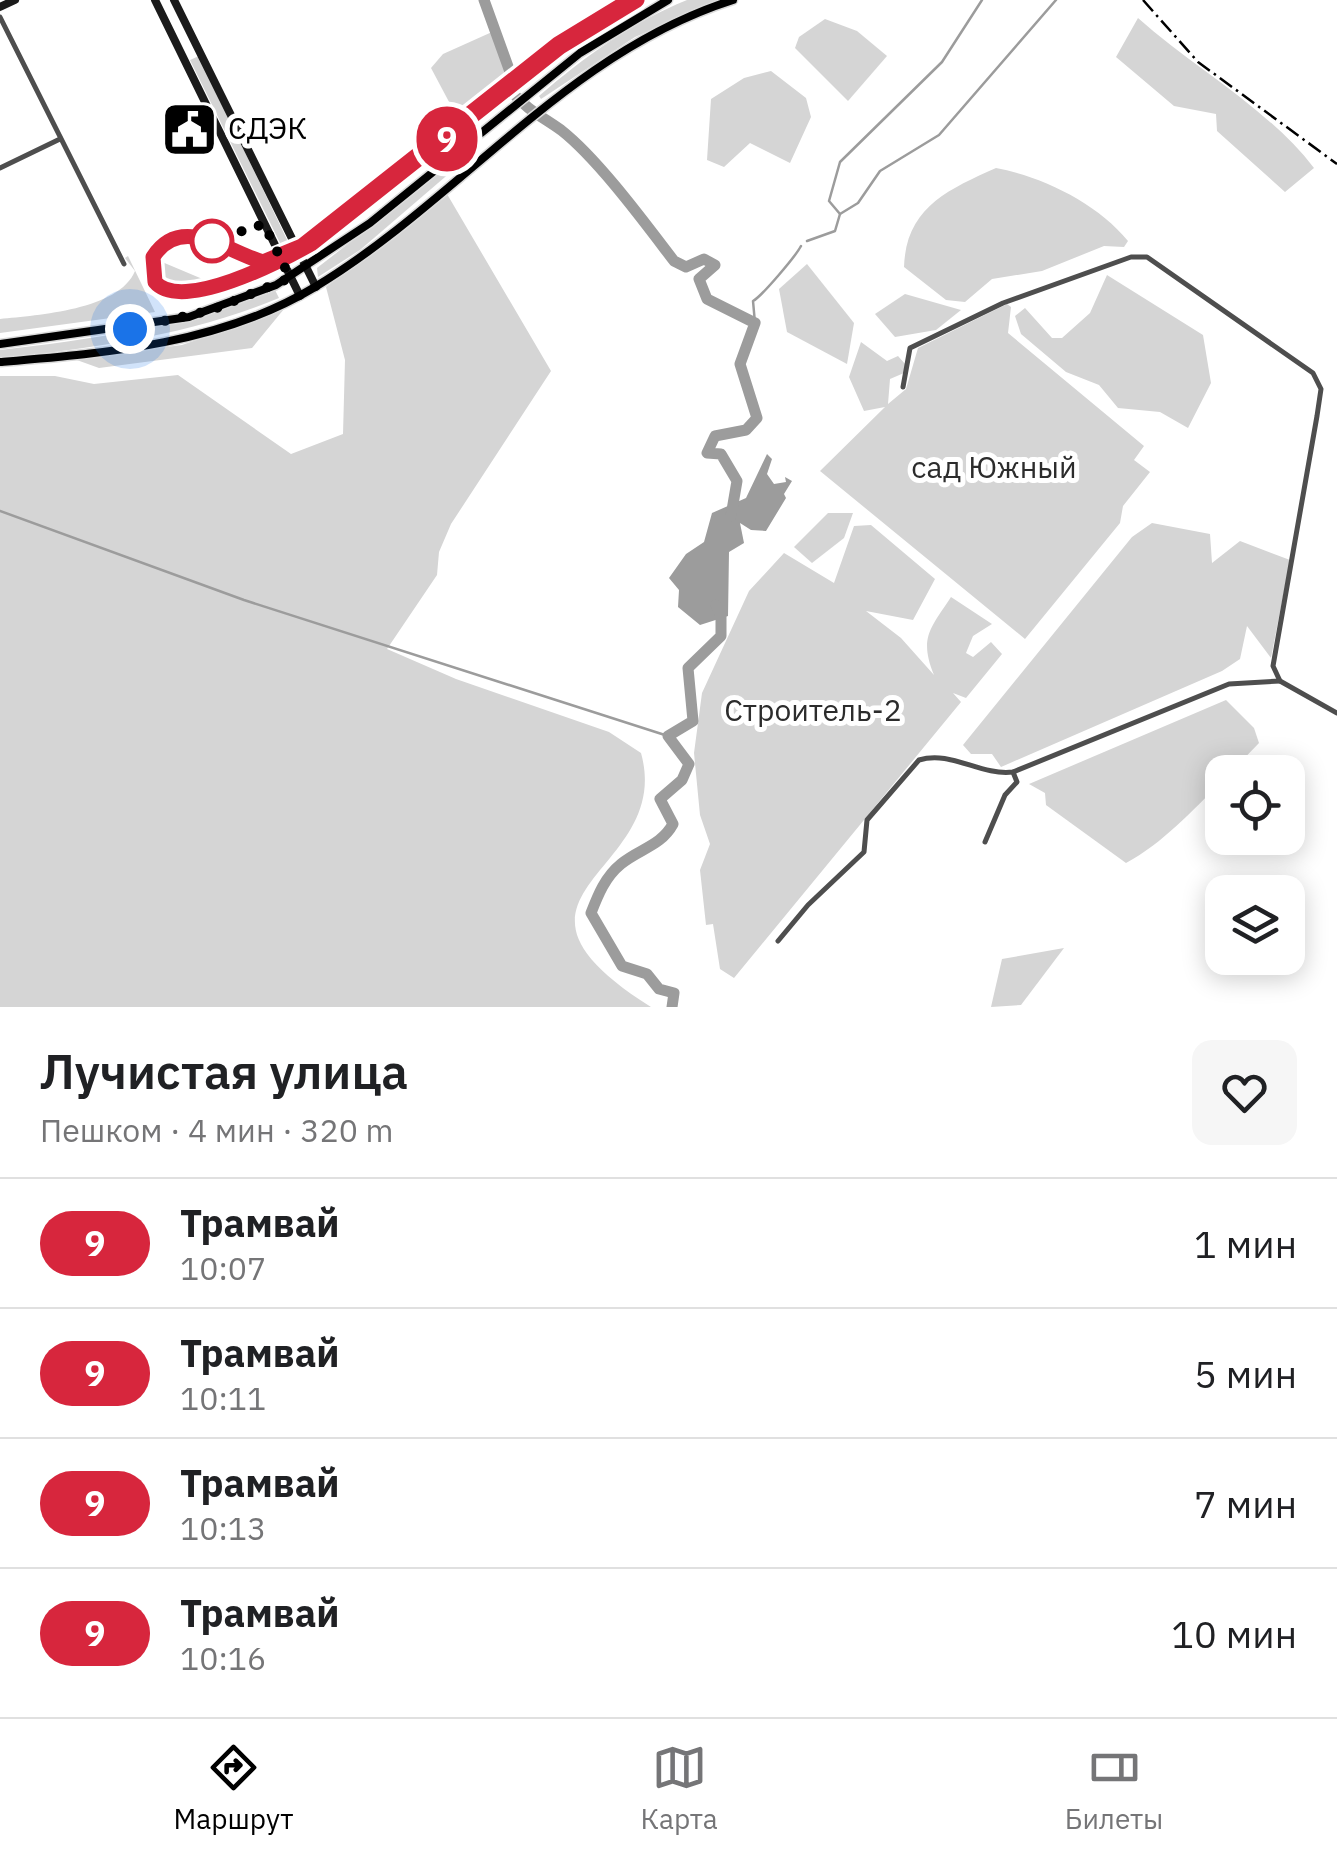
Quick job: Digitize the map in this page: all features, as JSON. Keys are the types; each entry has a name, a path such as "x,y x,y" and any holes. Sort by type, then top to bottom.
{"main road":[{"path":"0,344 189,317 290,278 597,41 668,0"},
{"path":"0,362 124,351 254,317 300,296 552,100 633,43 686,16 733,0"}],"street":[{"path":"0,7 14,0"},
{"path":"155,0 300,296"},
{"path":"174,0 316,286"},
{"path":"0,17 124,264"},
{"path":"0,168 60,139"},
{"path":"903,387 910,348 1003,303 1098,268 1148,256 1313,373 1321,389 1294,566 1273,666 1280,681"},
{"path":"778,941 808,905 864,852 867,820 919,760 944,757 996,774 1013,772 1228,684 1280,681 1337,713"},
{"path":"986,842 1005,795 1017,782 1013,772"}],"green space":[{"path":"687,0 722,0 635,37 541,99 539,96 609,42"},
{"path":"1138,18 1275,126 1314,168 1285,192 1217,131 1216,114 1174,106 1116,57"},
{"path":"825,19 857,31 887,56 848,101 795,48 799,37"},
{"path":"492,32 507,73 456,115 431,68 443,54"},
{"path":"199,56 290,246 283,249 190,60"},
{"path":"771,71 806,98 811,117 790,163 750,143 724,167 707,160 711,99 744,78"},
{"path":"462,155 466,159 360,250 318,277 317,268"},
{"path":"996,168 1068,194 1101,215 1128,241 1124,247 1104,246 1042,271 992,279 965,302 946,300 904,267 912,230 946,193"},
{"path":"447,194 551,371 451,524 439,552 437,575 387,649 456,679 609,732 641,753 644,794 631,828 590,883 577,908 577,936 600,968 651,1007 0,1007 0,376 55,376 94,384 178,375 291,454 343,434 345,360 326,287"},
{"path":"128,256 155,312 0,333 0,319 76,308 112,294 135,271 125,258"},
{"path":"155,259 212,283 182,292 169,290 156,279"},
{"path":"807,264 854,323 847,364 787,332 779,289"},
{"path":"1107,275 1203,335 1211,383 1188,428 1160,412 1118,408 1099,385 1066,372 1021,334 1015,316 1025,308 1052,338 1062,338 1090,313"},
{"path":"275,290 279,298 176,331 0,359 0,350 140,329 208,313"},
{"path":"905,294 961,310 936,330 895,337 875,314"},
{"name":"сад Южный","path":"1007,304 1011,307 1008,333 1144,446 1134,460 1150,472 1123,506 1120,523 1025,639 820,471 885,407 864,411 849,377 861,342 887,361 898,356 906,365 904,373 890,379 888,404 906,389 918,348"},
{"path":"284,309 252,348 99,368 74,359 182,345"},
{"path":"828,513 853,513 844,538 812,563 794,547"},
{"path":"1152,523 1210,534 1212,563 1240,541 1290,560 1271,658 1247,626 1240,659 1222,671 1001,767 992,754 971,754 963,745 1132,537"},
{"name":"Строитель-2","path":"871,525 935,579 913,620 866,611 901,638 934,675 927,642 951,597 992,624 973,636 966,653 973,657 991,642 1002,654 966,698 953,693 961,702 734,978 720,969 713,924 706,925 700,870 710,844 700,815 694,753 702,693 749,591 784,553 834,583 854,526"},
{"path":"1226,700 1254,728 1259,743 1247,755 1205,755 1205,798 1177,826 1126,863 1046,805 1045,793 1029,784"},
{"path":"1064,948 1021,1005 991,1007 1002,959"}],"shaded area":[{"path":"767,454 772,459 767,474 774,484 786,482 785,477 792,481 784,494 786,498 766,531 751,530 740,523 744,543 729,552 728,616 700,625 678,607 679,590 669,578 686,554 704,542 712,513 746,498"}],"waterway":[{"path":"484,0 514,83 512,92 590,157 674,261 686,267 704,259 715,265 699,279 707,299 755,323 740,364 757,418 746,430 715,436 707,453 721,454 737,481 731,516"},
{"path":"807,241 835,231 840,214 829,201 840,162 942,62 982,0"},
{"path":"840,214 858,203 880,171 939,135 1056,0"},
{"path":"755,323 753,301 801,246"},
{"path":"0,511 244,600 668,736"},
{"path":"672,1007 674,993 659,989 647,974 622,966 591,913 615,869 662,837 673,824 660,799 682,780 689,764 668,736 693,721 688,668 721,636 721,616 716,605"}],"tram line":[{"path":"630,0 538,59 480,104 396,174 382,186 367,200 351,214 334,228 317,240 299,251 281,258 263,262 224,244 182,236 156,252 152,267 156,282 167,290 207,288 256,271 279,260 298,251 311,244 585,29 637,0"},
{"name":"9","path":"630,0 558,44 357,207 302,246 263,262 224,244 188,235 175,238 163,244 153,257 151,271 155,282 168,293 187,294 266,267 311,244 560,47 637,0"}],"railway":[{"path":"1143,0 1198,62 1337,164"}],"place":[{"name":"СДЭК","path":"189,129"}],"route":[{"path":"130,329 212,310 290,278 264,224 212,241"}]}
